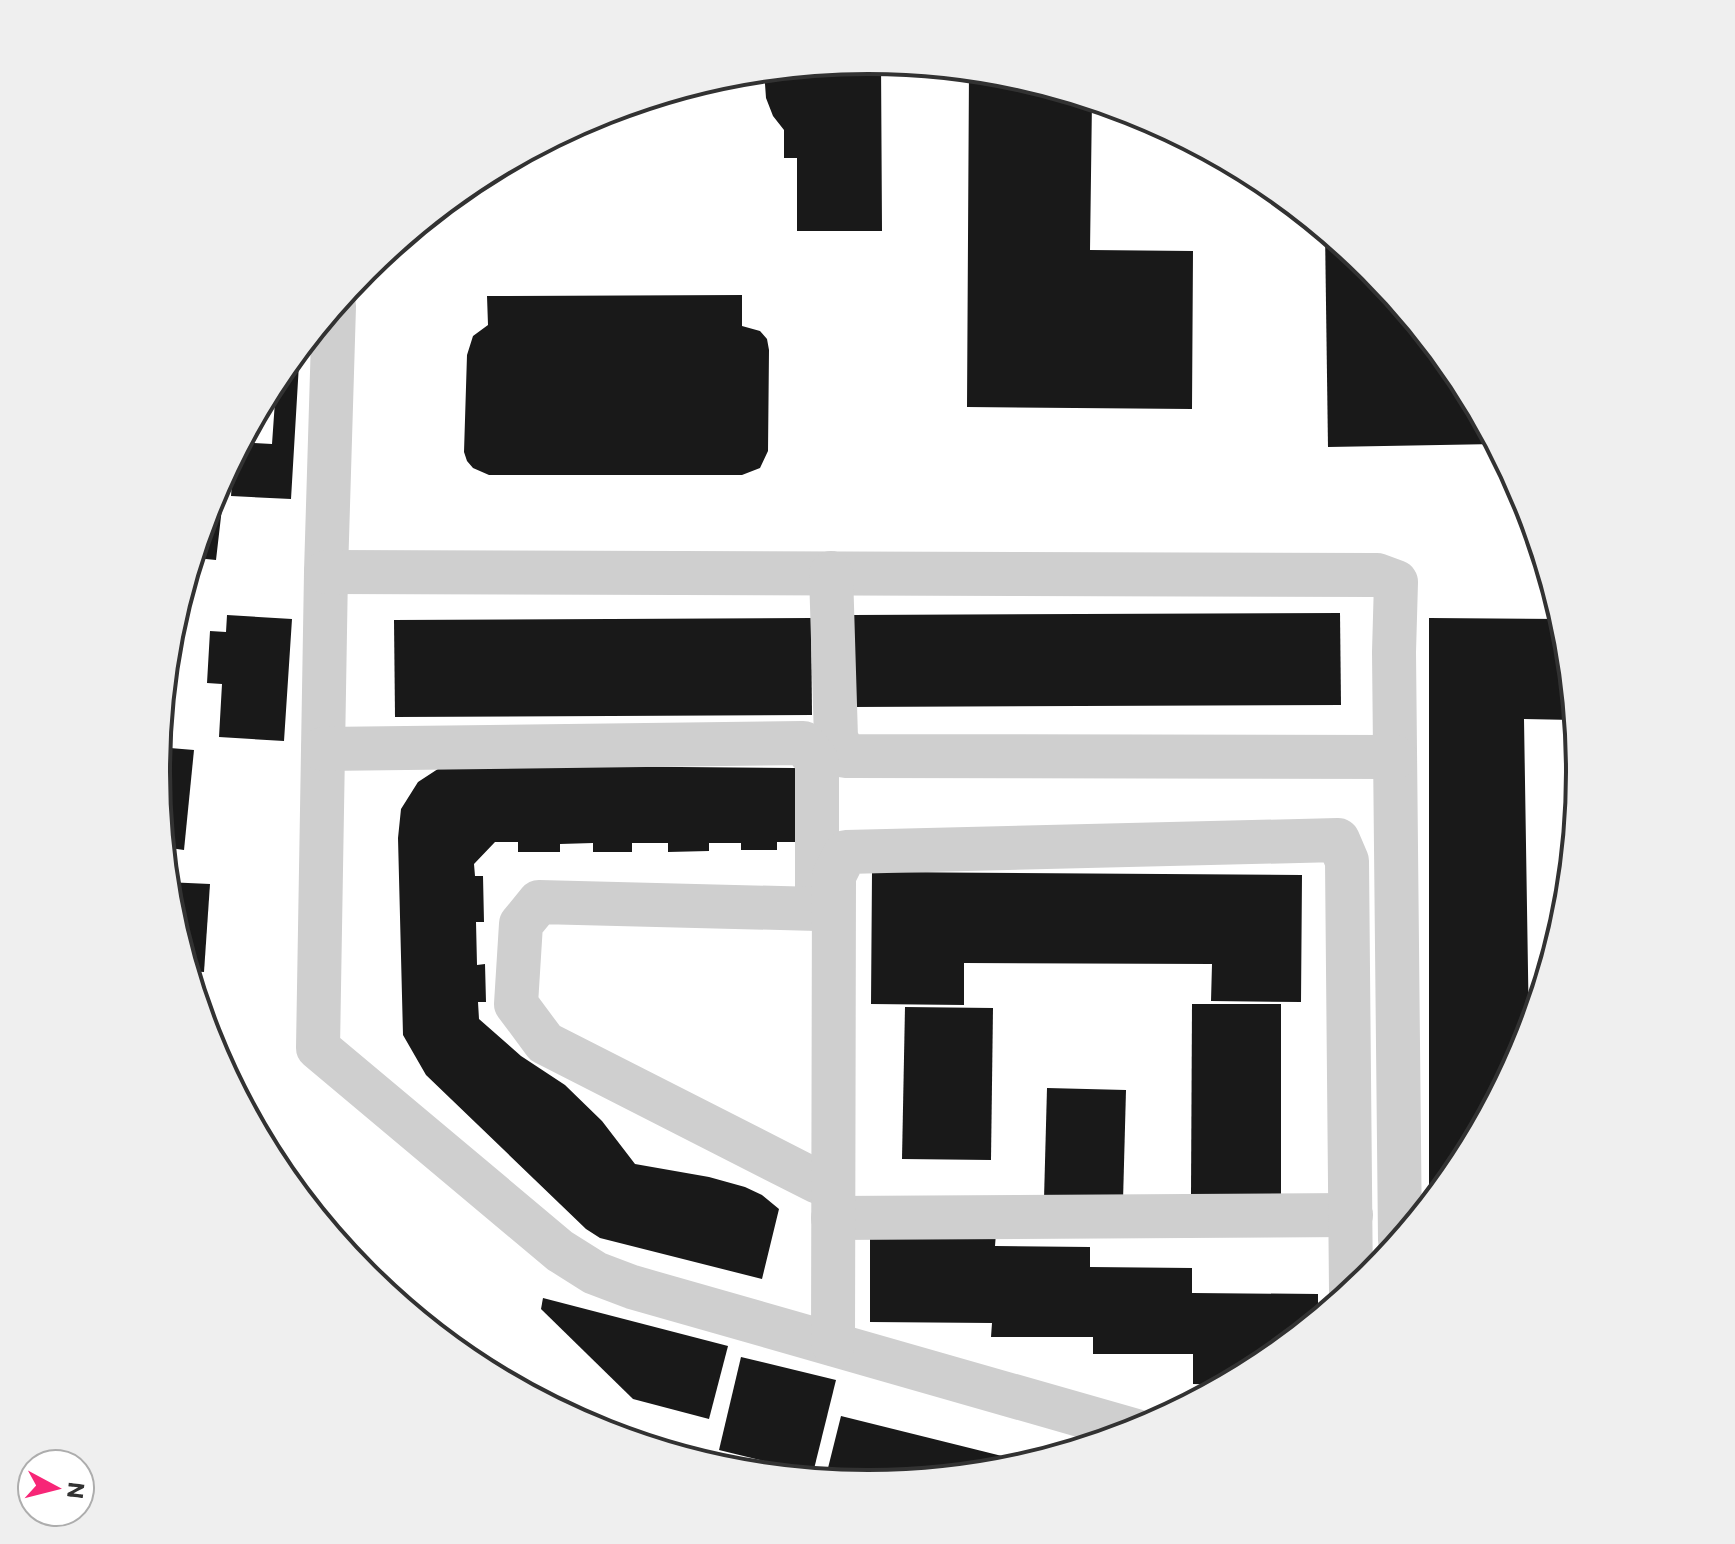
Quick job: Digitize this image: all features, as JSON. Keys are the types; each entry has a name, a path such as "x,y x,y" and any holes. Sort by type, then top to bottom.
{"street":[{"path":"333,323 318,1048 560,1251 595,1273 632,1287 1109,1427"},
{"path":"326,572 1377,575 1396,582 1400,1223"},
{"path":"831,573 836,738 845,756 1395,757"},
{"path":"323,749 803,743 817,761 826,1200"},
{"path":"826,1342 826,1200 834,876 846,852 1338,840 1347,861 1351,1275"},
{"path":"818,909 539,902 521,924 516,1004 545,1043 826,1200 1351,1215"}],"building":[{"path":"881,74 882,231 797,231 797,158 784,158 784,130 773,116 766,98 765,82 822,75"},
{"path":"969,82 1004,87 1092,111 1090,250 1193,251 1192,409 967,407"},
{"path":"1325,245 1361,278 1421,347 1448,384 1484,444 1328,447"},
{"path":"742,295 742,326 760,331 767,339 769,350 768,451 760,468 742,475 489,475 473,468 467,461 464,452 467,355 473,336 488,325 487,296"},
{"path":"299,368 291,499 231,496 232,484 252,443 272,444 275,404"},
{"path":"222,508 216,560 204,559"},
{"path":"1340,613 1341,705 852,707 852,615"},
{"path":"227,615 292,619 284,741 219,737 222,684 207,683 210,631 226,632"},
{"path":"811,618 812,715 395,717 394,620"},
{"path":"1429,618 1548,619 1563,720 1524,719 1528,995 1494,1081 1448,1160 1429,1186"},
{"path":"171,748 194,750 184,850 174,849"},
{"path":"444,765 795,768 797,842 777,842 777,850 741,850 741,843 709,843 709,851 668,852 668,843 632,843 632,852 593,852 593,843 560,844 560,852 518,852 518,842 495,842 474,864 475,876 483,876 484,922 476,922 477,965 485,964 486,1002 478,1002 479,1019 521,1056 565,1085 602,1121 635,1164 709,1177 745,1187 762,1195 779,1209 762,1279 600,1238 586,1229 426,1075 403,1035 398,838 401,809 418,782"},
{"path":"872,872 1302,875 1301,1002 1211,1001 1212,964 964,963 964,1005 871,1004"},
{"path":"178,883 210,884 204,972 199,972 193,953"},
{"path":"1192,1004 1281,1004 1281,1194 1191,1194"},
{"path":"905,1007 993,1008 991,1160 902,1159"},
{"path":"1047,1088 1126,1090 1123,1201 1044,1199"},
{"path":"870,1232 996,1233 995,1246 1090,1247 1090,1267 1192,1268 1192,1293 1318,1294 1318,1305 1292,1326 1201,1384 1193,1384 1193,1354 1093,1354 1093,1337 991,1337 992,1323 870,1322"},
{"path":"543,1298 728,1346 709,1419 633,1399 541,1309"},
{"path":"741,1357 836,1380 814,1468 776,1464 719,1450"},
{"path":"841,1416 1005,1457 913,1469 828,1469"}]}
